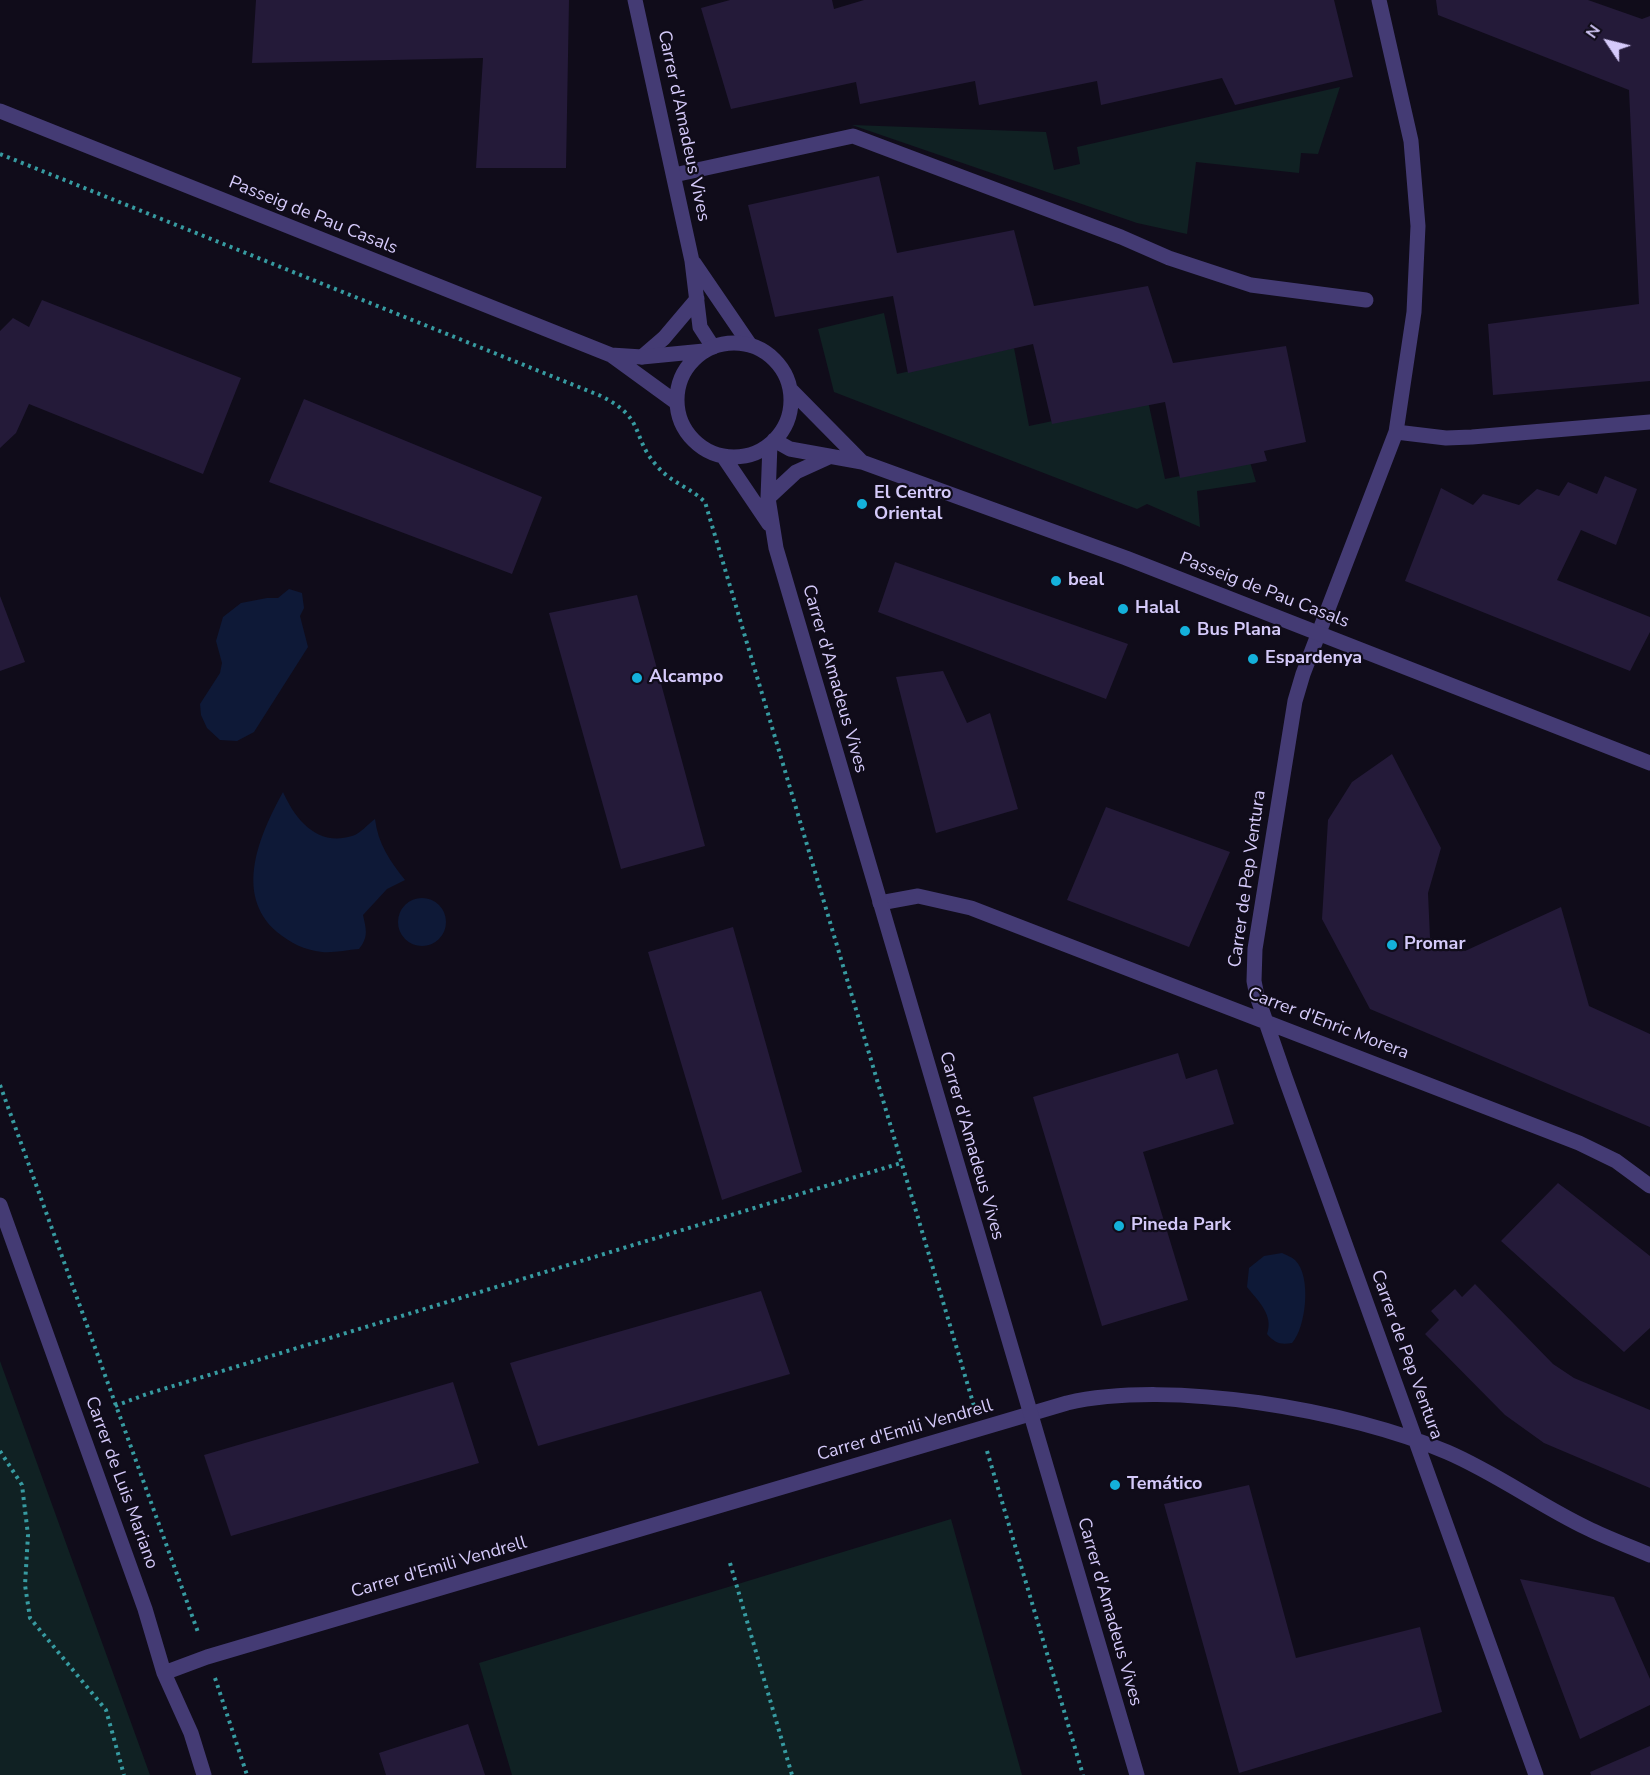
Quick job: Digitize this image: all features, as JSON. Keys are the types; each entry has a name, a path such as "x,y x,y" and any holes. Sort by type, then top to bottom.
{"street":[{"name":"Carrer d'Amadeus Vives","path":"635,0 692,261 700,327 709,349"},
{"name":"Carrer de Pep Ventura","path":"1379,0 1411,141 1418,226 1414,312 1396,432 1303,674 1291,720 1255,950 1254,981 1265,1020 1536,1775"},
{"name":"Passeig de Pau Casals","path":"0,111 611,355 677,403"},
{"path":"674,175 852,136 1121,237 1168,258 1251,285 1366,300"},
{"name":"Carrer d'Amadeus Vives","path":"692,261 750,345"},
{"path":"642,357 664,338 697,299"},
{"path":"731,343 750,345 776,362 790,389 790,408 785,425 772,442 740,457 723,456 705,449 691,437 681,421 677,403 684,373 709,349 731,343"},
{"name":"Passeig de Pau Casals","path":"611,355 642,357 709,349"},
{"name":"Passeig de Pau Casals","path":"790,389 862,462"},
{"path":"1396,432 1455,437 1650,422"},
{"name":"Carrer d'Amadeus Vives","path":"772,442 768,498 770,527 1137,1775"},
{"name":"Passeig de Pau Casals","path":"772,442 790,449 862,462 1126,558 1650,763"},
{"name":"Carrer d'Amadeus Vives","path":"723,456 770,527"},
{"path":"768,498 796,472 831,456"},
{"name":"Carrer d'Enric Morera","path":"880,903 918,896 948,900 1580,1143 1616,1161 1650,1186"},
{"name":"Carrer de Luis Mariano","path":"0,1205 145,1609 164,1673 191,1733 204,1775"},
{"name":"Carrer d'Emili Vendrell","path":"164,1673 207,1657 1067,1403 1102,1397 1211,1398 1299,1410 1416,1440 1475,1465 1587,1528 1650,1555"}],"path":[{"path":"0,154 601,396 630,415 658,468 700,496 709,509 1083,1775"},
{"path":"0,1085 207,1657 247,1775"},
{"path":"115,1406 147,1394 901,1163"},
{"path":"0,1451 22,1485 28,1535 25,1585 30,1618 106,1710 124,1775"},
{"path":"730,1563 792,1775"}],"shaded area":[{"path":"1340,87 1318,154 1301,153 1299,173 1196,162 1187,234 1137,223 852,125 1046,132 1054,170 1080,164 1077,147"},
{"path":"884,313 897,374 1014,348 1029,426 1148,401 1165,479 1250,462 1256,482 1197,491 1200,527 1147,504 1137,509 834,392 818,329"},
{"path":"0,1361 150,1775 0,1775"},
{"path":"951,1519 1022,1775 512,1775 479,1663"}],"water":[{"path":"289,589 302,593 304,608 300,616 308,647 254,732 237,741 220,740 207,728 201,715 200,704 220,673 222,663 216,641 223,617 241,603 278,598"},
{"path":"283,792 301,821 318,834 328,838 355,835 375,819 386,852 405,880 387,889 363,915 366,929 359,949 327,952 304,948 277,932 264,917 256,900 253,882 255,864 266,826"},
{"path":"417,898 427,898 442,908 446,922 445,931 436,942 427,946 417,946 402,936 398,927 398,917 408,902"},
{"path":"1282,1253 1294,1259 1300,1268 1305,1289 1301,1326 1292,1343 1288,1344 1278,1343 1267,1334 1269,1327 1267,1314 1247,1287 1249,1268 1264,1256"}],"building":[{"path":"256,0 569,0 566,168 476,168 483,58 252,63"},
{"path":"730,0 832,0 834,9 864,0 1334,0 1353,77 1235,105 1222,78 1101,105 1097,81 979,105 975,81 860,104 856,82 731,109 701,8"},
{"path":"1436,0 1588,0 1642,19 1650,16 1650,381 1493,395 1488,324 1639,304 1629,90 1438,15"},
{"path":"879,176 897,253 1014,230 1034,306 1148,286 1173,363 1286,346 1306,442 1264,451 1267,461 1180,478 1165,402 1052,424 1033,344 908,373 893,296 775,317 748,205"},
{"path":"42,300 241,378 203,474 29,404 16,433 0,448 0,331 13,318 29,327"},
{"path":"304,399 542,497 512,574 269,482"},
{"path":"1605,476 1637,489 1616,545 1581,530 1557,580 1650,617 1650,632 1630,671 1405,581 1441,488 1473,505 1483,494 1519,505 1537,489 1559,496 1568,482 1597,494"},
{"path":"895,562 1128,644 1106,699 878,612"},
{"path":"637,595 705,846 621,869 549,613"},
{"path":"0,596 25,662 0,671"},
{"path":"943,671 967,723 990,713 1018,809 936,833 896,677"},
{"name":"Promar","path":"1392,754 1441,848 1428,893 1430,938 1465,951 1561,907 1589,1006 1650,1034 1650,1127 1370,1009 1322,919 1328,820 1352,782"},
{"path":"1106,807 1230,852 1189,947 1067,900"},
{"path":"733,927 802,1172 722,1200 648,952"},
{"name":"Pineda Park","path":"1178,1053 1186,1079 1217,1069 1234,1124 1143,1152 1188,1300 1102,1326 1033,1097"},
{"path":"1558,1183 1650,1256 1650,1328 1624,1352 1501,1241"},
{"path":"1475,1284 1553,1364 1574,1378 1650,1410 1650,1488 1544,1443 1505,1415 1425,1334 1439,1320 1431,1311 1455,1289 1462,1297"},
{"path":"761,1291 790,1374 538,1446 510,1363"},
{"path":"453,1382 479,1463 231,1536 204,1455"},
{"path":"1249,1485 1296,1658 1420,1627 1442,1712 1239,1773 1164,1504"},
{"path":"1520,1579 1614,1597 1650,1679 1650,1705 1580,1739"},
{"path":"468,1724 485,1775 386,1775 379,1753"},
{"path":"1650,1746 1650,1775 1591,1775 1590,1772"}],"place":[{"name":"El Centro Oriental","path":"862,504"},
{"name":"beal","path":"1056,581"},
{"name":"Halal","path":"1123,609"},
{"name":"Bus Plana","path":"1185,631"},
{"name":"Espardenya","path":"1253,659"},
{"name":"Alcampo","path":"637,678"},
{"name":"Promar","path":"1392,945"},
{"name":"Pineda Park","path":"1119,1226"},
{"name":"Temático","path":"1115,1485"}]}
